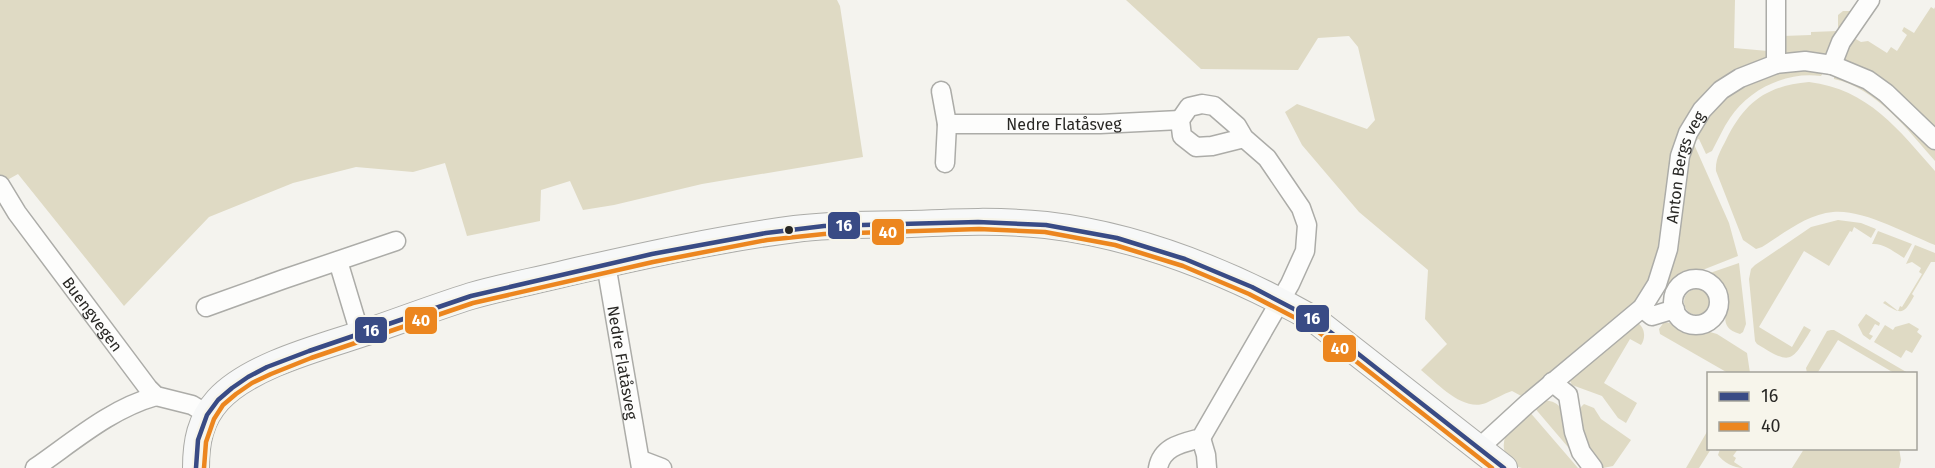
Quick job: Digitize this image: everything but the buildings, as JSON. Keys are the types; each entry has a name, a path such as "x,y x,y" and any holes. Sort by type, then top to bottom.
{"street":[{"path":"1776,0 1776,64"},
{"path":"1832,65 1841,42 1870,0"},
{"name":"Anton Bergs veg","path":"1642,308 1658,284 1668,249 1680,156 1688,133 1702,110 1721,90 1740,78 1776,64 1804,61 1832,65 1868,80 1886,93 1935,140"},
{"path":"941,91 947,124 945,163"},
{"path":"1158,468 1160,459 1169,448 1202,438 1281,301 1305,251 1307,225 1301,208 1267,158 1244,138 1237,126 1214,105 1189,106 1180,120 1182,136 1196,147 1212,146 1244,138"},
{"name":"Nedre Flatåsveg","path":"947,124 1100,124 1180,120"},
{"name":"Buengvegen","path":"0,185 17,213 156,396"},
{"path":"196,468 199,432 207,414 218,400 235,385 305,353 474,295 606,264 798,229 1001,222 1047,225 1113,237 1192,261 1281,301 1315,320 1504,468"},
{"path":"206,307 396,241"},
{"path":"338,261 360,334"},
{"name":"Nedre Flatåsveg","path":"606,264 641,464 662,468"},
{"path":"1479,448 1552,382 1642,308 1652,316 1675,309"},
{"path":"1552,382 1568,395 1574,432 1581,452 1593,468"},
{"path":"35,468 115,412 156,396 192,405 207,414"},
{"path":"1202,438 1207,468"}],"shaded area":[{"path":"0,0 837,0 840,6 863,157 702,184 583,210 570,181 541,190 540,221 467,236 445,163 413,172 356,167 293,183 209,217 124,306 18,174 0,184"},
{"path":"1126,0 1735,0 1734,48 1768,51 1769,56 1766,61 1698,107 1660,256 1640,299 1525,398 1512,391 1477,405 1469,404 1451,395 1421,370 1447,344 1425,319 1428,270 1359,212 1302,145 1285,112 1297,104 1367,129 1375,120 1358,47 1349,36 1318,38 1298,70 1201,69"},
{"path":"1931,7 1934,9 1935,7 1935,133 1841,61 1844,43 1854,38 1861,42 1868,41 1887,53 1891,47 1897,51 1907,35 1902,31 1904,27 1914,33"},
{"path":"1843,11 1851,11 1852,14 1828,56 1785,55 1783,36 1838,31 1838,15"},
{"path":"1794,67 1825,70 1821,76 1795,76 1782,79 1747,98 1730,118 1712,151 1706,154 1699,139 1693,142 1707,116 1720,101 1753,79"},
{"path":"1834,73 1868,87 1935,148 1935,161 1890,112 1864,91 1834,79"},
{"path":"1809,82 1830,86 1865,102 1895,127 1935,171 1935,245 1871,218 1845,212 1814,216 1756,249 1743,240 1716,171 1716,162 1733,127 1749,106 1769,92 1781,87"},
{"path":"1693,142 1729,223 1738,256 1700,271 1683,274 1669,284 1656,299 1671,262 1684,174"},
{"path":"1838,220 1861,223 1876,229 1871,238 1854,227 1829,266 1804,251 1759,327 1792,347 1804,326 1811,330 1799,349 1784,358 1755,341 1749,279 1751,269 1811,227"},
{"path":"1878,231 1912,244 1904,258 1884,246 1872,244"},
{"path":"1915,245 1935,253 1935,262 1931,262 1907,307 1898,311 1922,274 1919,272 1921,268 1912,262 1906,264"},
{"path":"1739,263 1746,324 1740,334 1730,329 1726,323 1725,291 1719,282 1707,274"},
{"path":"1697,289 1706,293 1710,302 1706,311 1697,315 1688,311 1684,302 1688,293"},
{"path":"1885,301 1898,311 1894,309 1883,303"},
{"path":"1866,314 1880,323 1879,326 1875,324 1869,334 1873,336 1870,340 1863,335 1858,325"},
{"path":"1664,322 1686,331 1717,334 1747,353 1750,372 1726,372 1660,334 1659,329"},
{"path":"1638,323 1643,330 1643,342 1641,345 1630,339 1604,383 1637,403 1626,423 1618,418 1602,396 1572,385 1569,379"},
{"path":"1909,323 1919,329 1917,332 1922,336 1912,353 1906,350 1901,358 1874,342 1885,325 1893,330 1895,327"},
{"path":"1834,330 1906,372 1892,372 1838,340 1818,372 1807,372 1806,368 1827,331"},
{"path":"1541,401 1553,402 1562,409 1579,460 1533,406"},
{"path":"1584,404 1594,408 1601,419 1631,440 1613,466 1603,468 1588,446 1579,416"},
{"path":"1528,410 1578,468 1522,468 1510,461 1504,450 1505,437"},
{"path":"1707,432 1707,450 1710,450 1699,468 1686,468"},
{"path":"1720,450 1737,450 1733,456 1736,458 1734,462 1743,468 1732,466 1718,455"},
{"path":"1803,450 1899,450 1901,460 1899,468 1792,468"}],"transit line":[{"name":"16","path":"196,468 198,440 207,415 218,400 248,377 309,351 471,296 652,254 766,233 824,226 978,222 1046,225 1117,238 1185,259 1252,287 1315,320 1504,468"},
{"name":"40","path":"204,468 206,442 214,419 223,405 252,383 311,358 473,303 653,262 767,240 824,234 979,229 1045,232 1115,245 1183,266 1249,294 1311,326 1492,468"}]}
